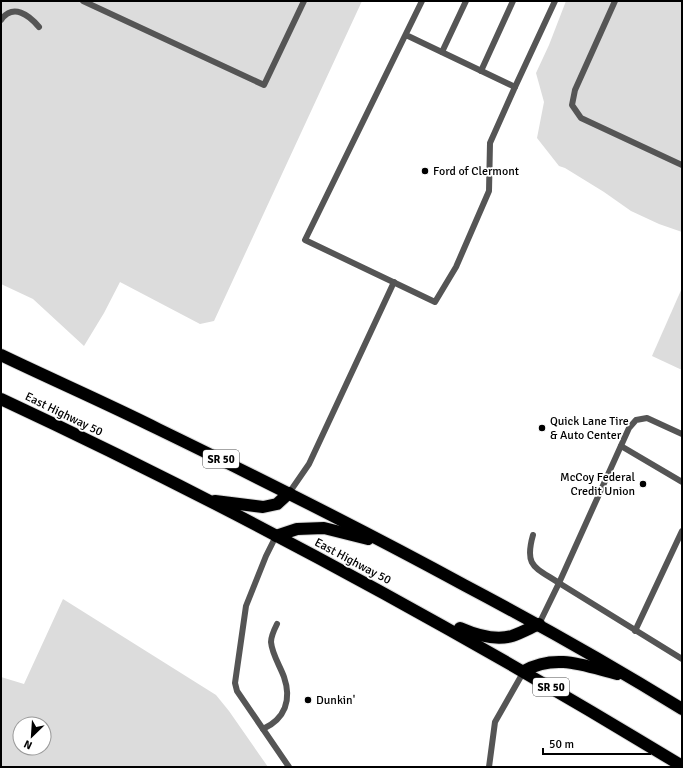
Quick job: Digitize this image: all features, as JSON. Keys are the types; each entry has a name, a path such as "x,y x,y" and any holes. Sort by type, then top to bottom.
{"highway":[{"name":"SR 50","path":"1,355 157,428 290,493 387,543 538,624 632,678 682,709"},
{"name":"East Highway 50","path":"1,400 46,420 206,500 418,612 524,671 682,766"},
{"path":"206,500 263,508 277,504 290,493"},
{"path":"276,536 297,529 324,528 387,543"},
{"path":"418,612 474,634 493,638 512,636 538,624"},
{"path":"524,671 535,665 560,661 632,678"}],"lane":[{"path":"83,1 264,85 304,1"},
{"path":"422,1 306,240 435,302 456,266 489,191 490,142 555,1"},
{"path":"442,52 466,1"},
{"path":"481,71 513,1"},
{"path":"615,1 575,90 572,105 581,118 682,164"},
{"path":"1,20 9,14 17,11 32,19 39,27"},
{"path":"406,35 515,87"},
{"path":"290,493 309,464 394,282"},
{"path":"538,624 559,583 629,428 636,420 647,418 682,434"},
{"path":"621,446 682,482"},
{"path":"635,631 682,531"},
{"path":"532,535 529,549 529,559 534,567 682,659"},
{"path":"276,536 266,556 246,606 235,683 237,691 290,767"},
{"path":"263,729 276,722 281,717 286,703 287,695 285,678 272,647 271,640 277,624"},
{"path":"489,767 495,722 524,671"}],"shaded area":[{"path":"1,1 362,1 214,321 200,324 120,282 104,313 84,346 33,299 1,284"},
{"path":"566,1 682,1 682,232 659,224 631,211 604,192 565,168 559,166 537,138 544,102 536,73 549,45"},
{"path":"682,288 682,370 652,356"},
{"path":"63,599 216,695 268,767 1,767 1,677 24,684"}],"place":[{"name":"Ford of Clermont","path":"425,171"},
{"name":"Quick Lane Tire & Auto Center","path":"542,428"},
{"name":"McCoy Federal Credit Union","path":"643,484"},
{"name":"Dunkin'","path":"308,700"}]}
